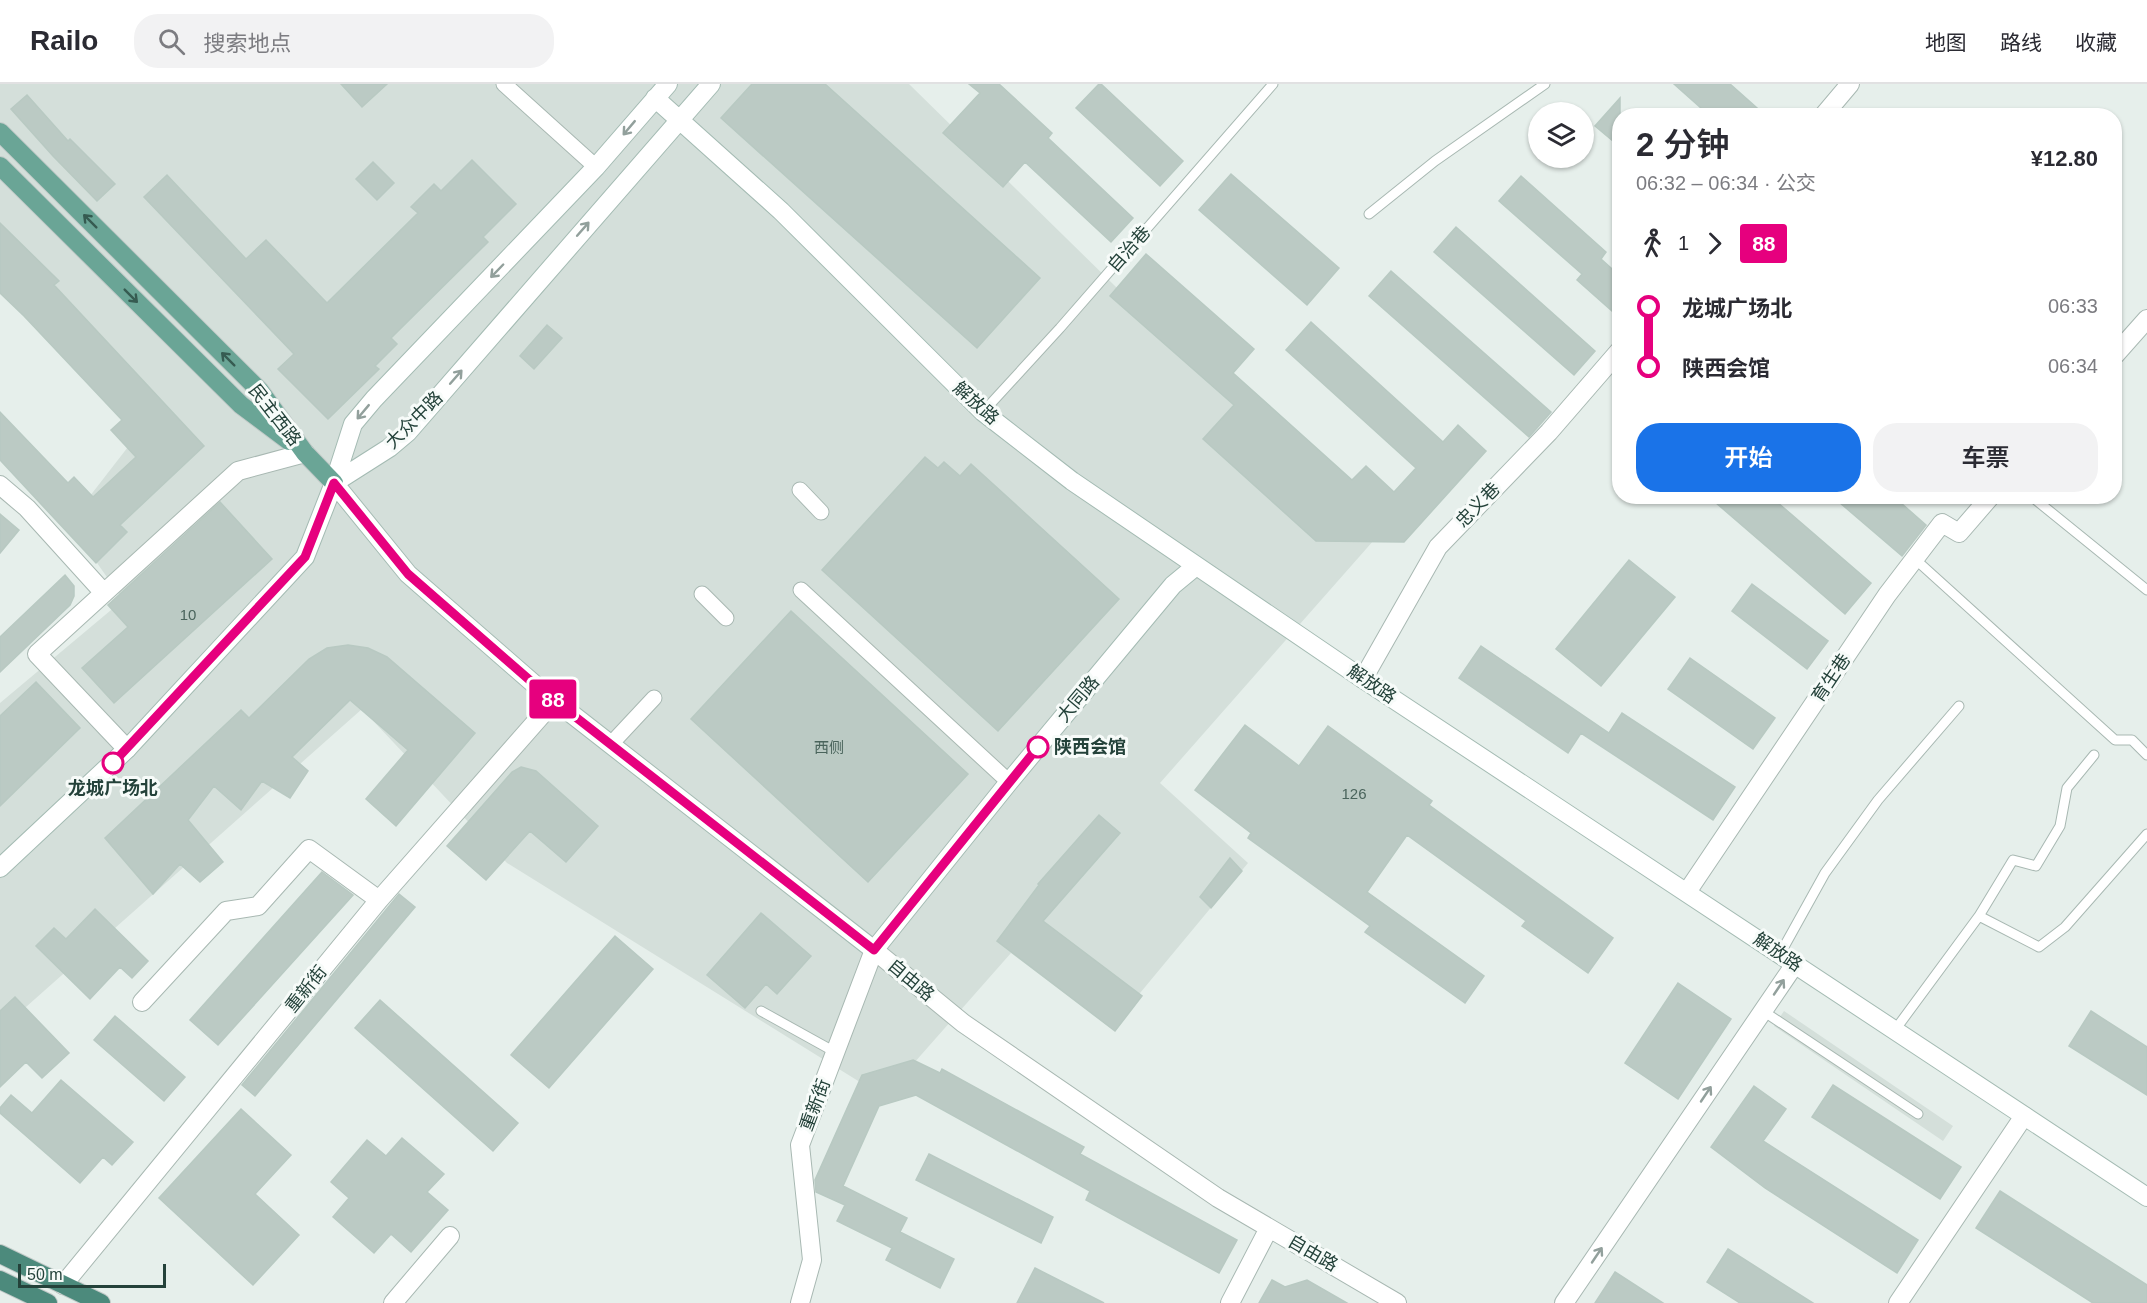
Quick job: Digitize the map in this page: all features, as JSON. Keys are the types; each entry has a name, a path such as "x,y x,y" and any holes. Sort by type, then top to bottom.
{"highway":[{"path":"0,1254 101,1303"},
{"path":"0,1280 48,1303"}],"main road":[{"path":"0,868 127,749 305,557 334,483 353,424 374,399 596,167 668,84"},
{"name":"大众中路","path":"334,483 389,448 408,432 711,84"},
{"path":"1830,108 1850,84"},
{"name":"解放路","path":"655,98 781,211 983,412 1072,481 1363,679 2147,1197"},
{"name":"民主西路","path":"0,132 260,391 304,453"},
{"name":"民主西路","path":"0,166 241,405 304,453"},
{"path":"2122,347 2147,319"},
{"name":"忠义巷","path":"1363,679 1438,547 1549,432 1612,359"},
{"path":"127,749 37,654 238,471 304,453 334,483"},
{"name":"自由路","path":"334,483 408,574 555,700 874,950 963,1023 1218,1198 1397,1303"},
{"path":"0,485 27,508 104,593"},
{"name":"育生巷","path":"1687,892 1887,595 1942,523 1959,533 1984,504"},
{"name":"大同路","path":"874,950 1008,782 1173,585 1196,566"},
{"name":"重新街","path":"63,1285 379,900 555,700"},
{"path":"142,1002 226,911 258,906 309,849 379,900"},
{"name":"重新街","path":"800,1303 812,1260 800,1145 874,950"},
{"path":"1564,1303 1763,1011 1788,959"},
{"path":"1898,1303 2024,1116"},
{"path":"1230,1303 1269,1228"},
{"path":"393,1303 450,1236"}],"street":[{"path":"504,84 596,167"},
{"path":"800,490 821,512"},
{"path":"801,590 1008,782"},
{"path":"702,594 726,618"},
{"path":"611,744 654,698"}],"lane":[{"name":"自治巷","path":"983,412 1060,328 1273,84"},
{"path":"1369,214 1435,161 1545,84"},
{"path":"2041,504 2147,590"},
{"path":"1915,560 2115,740 2132,740 2147,754"},
{"path":"1788,959 1825,873 1878,800 1959,706"},
{"path":"1895,1030 1979,916 2013,860 2036,866 2060,826 2067,788 2094,755"},
{"path":"1979,916 2038,946 2065,927 2147,834"},
{"path":"761,1011 835,1052"},
{"path":"1763,1011 1918,1114"}],"shaded area":[{"path":"0,84 909,84 1374,540 1160,783 1248,863 1111,1028 1011,953 884,1097 507,863 362,709 0,1030 0,703 123,600 69,523 145,425 0,280"},
{"path":"1784,1011 1953,1126 1943,1141 1774,1026"}],"building":[{"path":"341,84 387,84 362,107"},
{"path":"752,84 825,84 1040,278 977,348 721,118"},
{"path":"969,84 999,84 1052,133 1048,138 1133,218 1111,242 1025,162 1003,187 943,133 980,93"},
{"path":"1099,84 1183,161 1160,186 1076,108"},
{"path":"1674,84 1730,84 1757,108 1701,108"},
{"path":"27,95 68,141 70,139 115,184 97,201 11,109"},
{"path":"1620,98 1620,108 1612,108 1612,140 1595,126"},
{"path":"472,160 516,204 483,237 488,242 391,338 397,344 375,366 379,369 328,419 278,369 294,354 144,197 167,175 246,259 266,240 327,303 418,213 411,207 434,184 441,191"},
{"path":"373,162 394,183 377,200 356,179"},
{"path":"1231,174 1339,268 1307,305 1199,210"},
{"path":"1521,176 1606,252 1601,259 1612,269 1612,311 1577,280 1582,274 1499,201"},
{"path":"0,223 59,281 54,285 204,446 120,525 127,532 96,563 0,460 0,412 68,483 74,477 93,497 136,457 111,430 122,420 0,293"},
{"path":"1456,227 1595,351 1574,375 1434,252"},
{"path":"1146,254 1254,349 1233,373 1352,480 1366,466 1394,492 1416,468 1286,350 1311,322 1443,442 1458,425 1486,451 1404,542 1316,541 1203,439 1234,405 1110,296"},
{"path":"1391,271 1551,412 1529,437 1369,296"},
{"path":"547,325 562,338 534,369 520,356"},
{"path":"925,457 938,468 944,462 960,476 971,464 1119,599 998,731 822,570"},
{"path":"220,502 272,559 114,703 82,668 128,627 108,605"},
{"path":"1717,504 1779,504 1871,583 1845,614"},
{"path":"1841,504 1902,504 1926,525 1902,556"},
{"path":"0,514 19,530 0,553"},
{"path":"1629,560 1675,597 1601,686 1556,649"},
{"path":"65,575 74,586 74,596 70,605 0,672 0,637"},
{"path":"1752,584 1828,641 1807,669 1732,611"},
{"path":"791,611 968,774 868,882 691,719"},
{"path":"348,645 368,648 387,657 475,733 396,826 366,799 408,750 350,700 292,757 308,771 290,798 262,781 241,810 214,786 188,820 223,862 200,882 180,864 153,894 105,838 241,710 249,718 309,659 327,648"},
{"path":"1481,646 1609,733 1622,713 1735,787 1713,820 1581,733 1568,753 1459,678"},
{"path":"1690,658 1775,718 1753,749 1668,689"},
{"path":"36,682 80,728 0,806 0,716"},
{"path":"1245,725 1299,766 1328,726 1432,801 1429,805 1613,938 1588,973 1522,926 1526,921 1407,835 1367,892 1484,976 1465,1003 1365,932 1370,926 1248,838 1251,833 1195,790"},
{"path":"521,767 536,771 598,826 566,862 530,831 486,880 447,846 512,772"},
{"path":"1099,815 1120,833 1043,921 1142,996 1115,1031 997,941 1038,884"},
{"path":"1230,858 1242,871 1211,908 1200,897"},
{"path":"322,872 353,895 218,1045 190,1020"},
{"path":"399,894 415,907 255,1096 242,1085"},
{"path":"95,909 148,961 132,978 120,967 90,999 36,946 54,928 66,939"},
{"path":"761,913 811,956 777,994 766,984 745,1008 707,975"},
{"path":"615,936 653,969 549,1088 511,1055"},
{"path":"1678,983 1731,1019 1678,1099 1625,1063"},
{"path":"15,997 69,1053 42,1078 26,1062 0,1087 0,1011"},
{"path":"380,1000 518,1123 493,1151 355,1028"},
{"path":"2091,1011 2147,1047 2147,1095 2069,1046"},
{"path":"115,1016 185,1077 164,1101 94,1040"},
{"path":"913,1060 940,1073 942,1069 1084,1147 1080,1154 1237,1240 1219,1273 1086,1200 1090,1191 916,1095 879,1106 843,1186 907,1218 900,1232 954,1259 940,1288 886,1260 892,1248 837,1221 845,1205 816,1192 815,1180 862,1075"},
{"path":"61,1080 133,1142 112,1165 103,1157 80,1183 0,1113 0,1108 11,1095 32,1113"},
{"path":"1833,1085 1961,1167 1940,1199 1812,1117"},
{"path":"1754,1086 1786,1109 1763,1141 1918,1240 1897,1273 1765,1188 1711,1147"},
{"path":"241,1109 291,1155 255,1194 299,1235 253,1285 159,1198"},
{"path":"402,1138 444,1174 427,1192 448,1210 411,1252 391,1234 374,1253 333,1217 349,1198 331,1182 367,1140 386,1156"},
{"path":"929,1154 1053,1217 1041,1243 916,1180"},
{"path":"2000,1191 2147,1285 2147,1303 2093,1303 1976,1228"},
{"path":"1728,1249 1813,1303 1740,1303 1707,1282"},
{"path":"1035,1268 1104,1303 1017,1303"},
{"path":"1615,1272 1663,1303 1595,1303"},
{"path":"1272,1280 1285,1287 1307,1280 1347,1303 1259,1303"}],"bus line":[{"name":"88","path":"113,763 305,557 334,483 408,574 541,690 874,950 1038,747"}],"place":[{"name":"陕西会馆","path":"1038,747"},
{"name":"龙城广场北","path":"113,763"}]}
